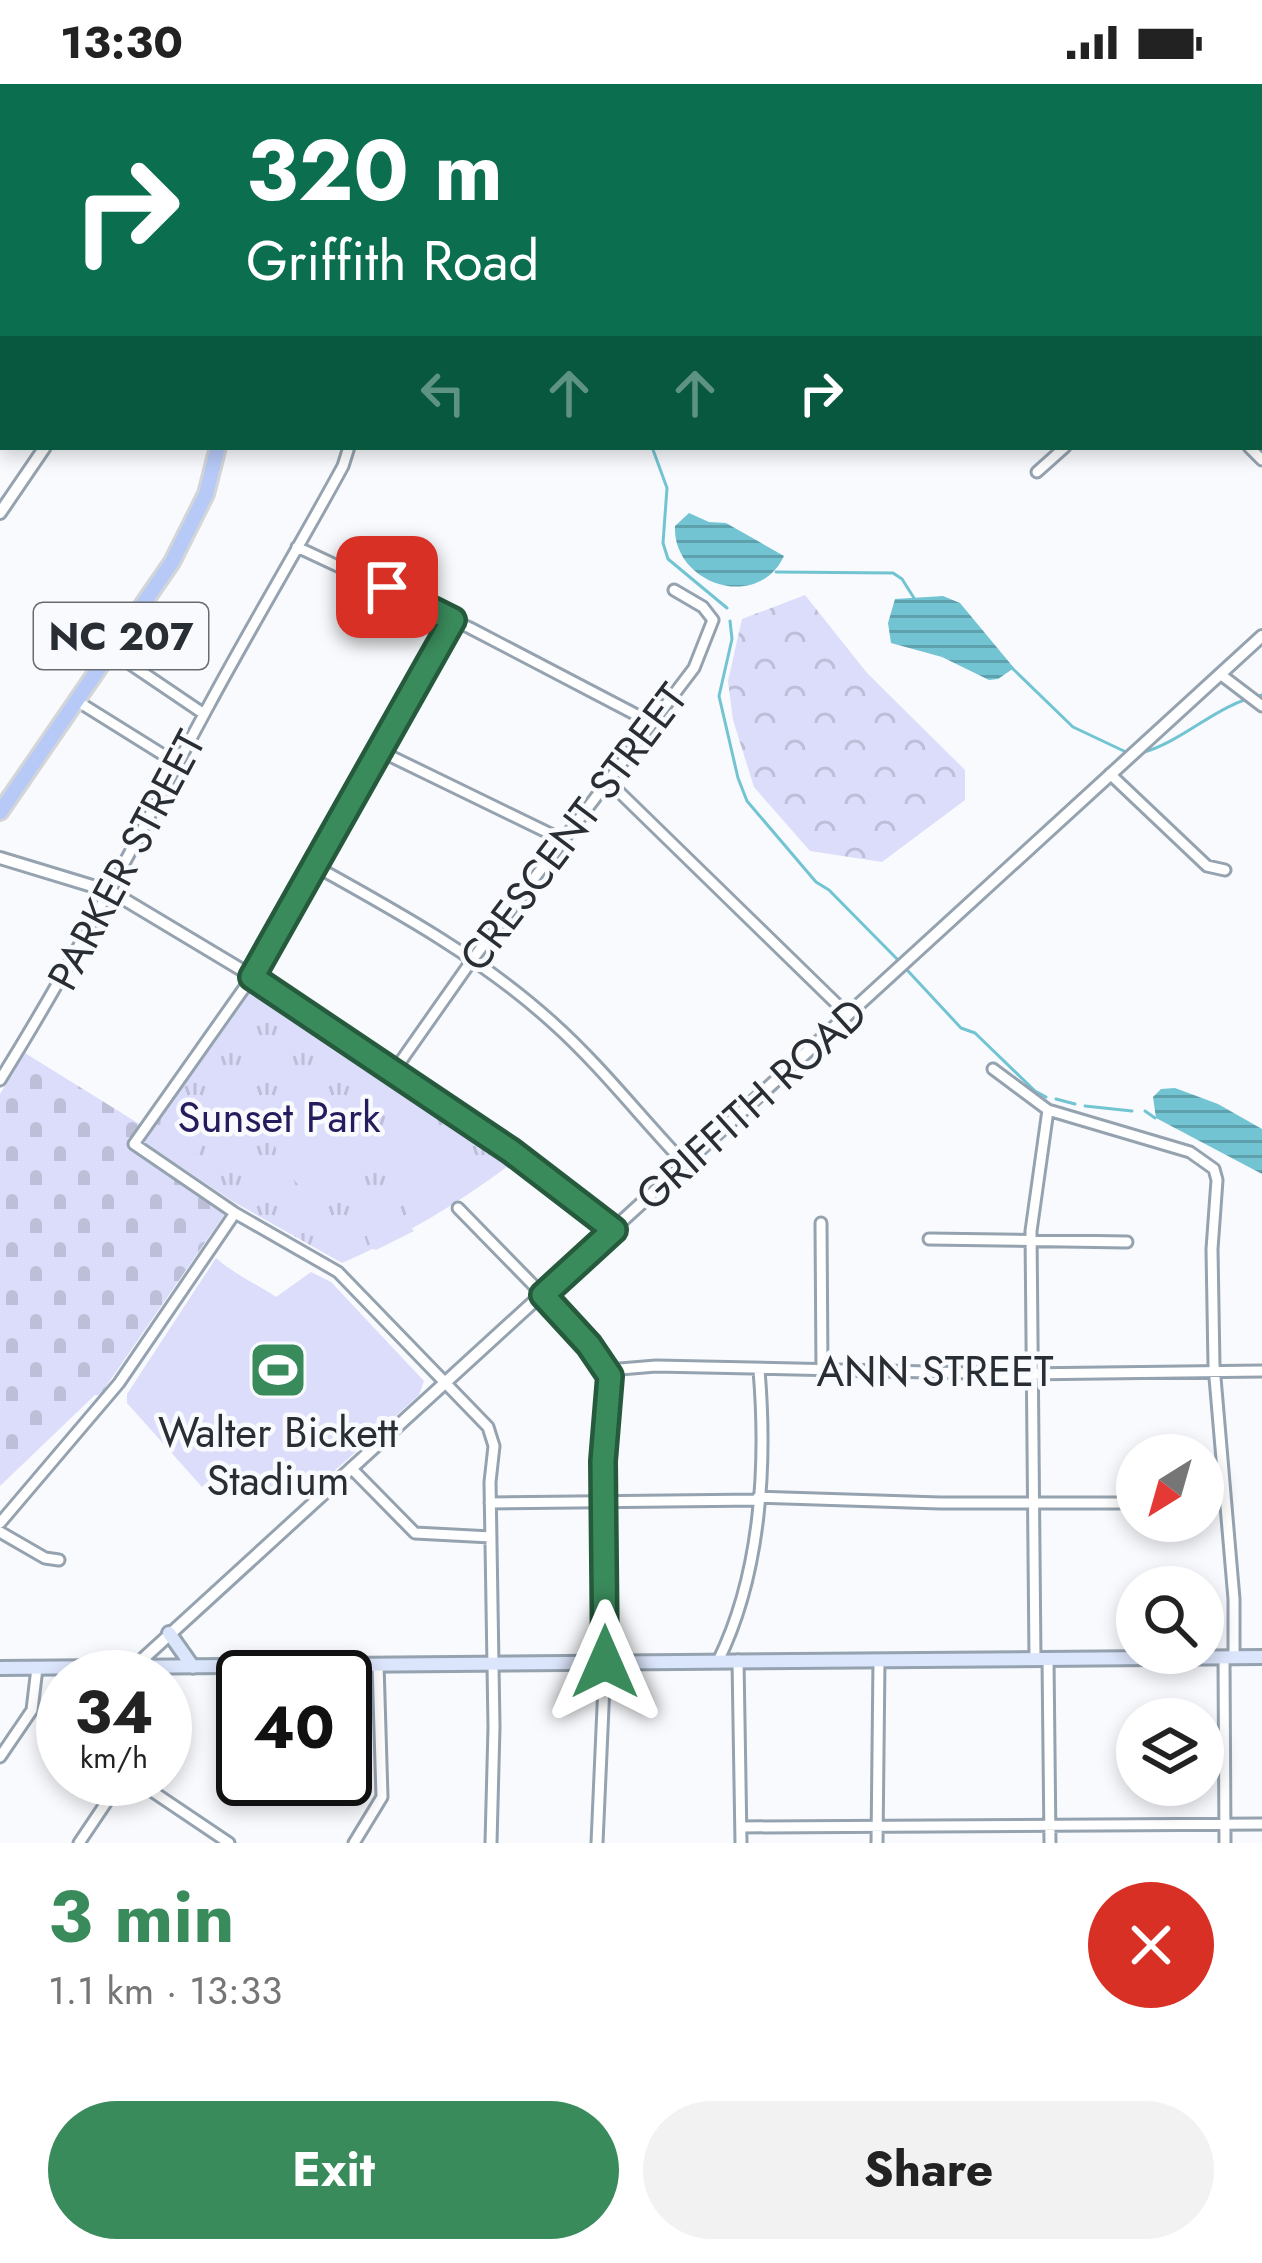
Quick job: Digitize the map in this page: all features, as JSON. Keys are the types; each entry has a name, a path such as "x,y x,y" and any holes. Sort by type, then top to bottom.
{"main road":[{"name":"NC 207","path":"0,812 172,562 194,522 217,450"},
{"path":"169,1633 193,1667 1262,1657"},
{"path":"0,1668 36,1668"}],"street":[{"path":"0,513 43,450"},
{"name":"PARKER STREET","path":"0,1080 112,892 349,450"},
{"path":"1037,472 1062,450"},
{"path":"297,547 453,620 652,723"},
{"name":"CRESCENT STREET","path":"394,1071 472,960 694,668 713,620 704,607 674,590"},
{"path":"453,620 252,977 134,1144 235,1213 338,1272 492,1436 490,1843"},
{"name":"GRIFFITH ROAD","path":"149,1650 1262,636"},
{"path":"111,651 204,715"},
{"path":"1220,674 1262,706"},
{"path":"77,700 178,764"},
{"path":"382,752 563,840"},
{"path":"1110,775 1207,866 1225,870"},
{"path":"608,781 848,1015"},
{"path":"0,858 112,892 394,1071 511,1151 614,1230"},
{"path":"315,866 472,960 576,1044 685,1165"},
{"path":"993,1069 1048,1110 1190,1152 1211,1164 1217,1180 1215,1371 1230,1536 1225,1843"},
{"path":"1048,1110 1031,1240 1030,1373 1031,1502 1050,1843"},
{"path":"458,1208 608,1370 603,1500 605,1662 597,1843"},
{"path":"0,1523 119,1383 235,1213"},
{"path":"821,1223 822,1370"},
{"path":"929,1240 1127,1242"},
{"name":"ANN STREET","path":"608,1370 656,1366 1030,1373 1262,1371"},
{"path":"718,1660 743,1600 758,1498 759,1370"},
{"path":"351,1468 415,1532 491,1537"},
{"path":"490,1503 758,1498 1116,1503"},
{"path":"0,1532 45,1558 59,1560"},
{"path":"738,1660 741,1843"},
{"path":"877,1843 879,1660"},
{"path":"356,1842 382,1797 379,1664"},
{"path":"0,1757 32,1710 36,1676"},
{"path":"94,1843 81,1839 104,1806"},
{"path":"172,1806 222,1841"},
{"path":"741,1827 1262,1824"}],"green space":[{"path":"805,595 867,673 965,770 965,800 882,862 810,851 754,787 733,720 728,681 742,619"},
{"name":"Sunset Park","path":"258,989 408,1088 511,1164 430,1218 342,1263 232,1201 144,1142 250,990"},
{"path":"25,1053 141,1125 127,1145 226,1212 100,1395 0,1486 0,1094"},
{"path":"314,1107 348,1117 373,1143 319,1193 293,1178 265,1126 281,1115"},
{"path":"171,1110 209,1136 188,1166 150,1139"},
{"path":"417,1115 479,1162 479,1178 416,1225 399,1195 393,1170 399,1144"},
{"path":"392,1205 414,1231 376,1250 371,1248 357,1208"},
{"name":"Walter Bickett Stadium","path":"216,1258 276,1297 311,1272 331,1282 424,1381 419,1395 312,1491 298,1477 258,1488 239,1483 220,1470 202,1487 127,1403 127,1394"}],"shaded area":[{"path":"689,513 726,523 784,556 755,583 718,584 687,563 678,546 675,526"},
{"path":"943,596 960,603 1014,668 989,680 942,657 891,643 888,623 895,599"},
{"path":"1175,1088 1218,1104 1262,1129 1262,1174 1156,1118 1153,1097 1161,1089"}],"waterway":[{"path":"653,450 667,488 663,543 668,559 727,608"},
{"path":"776,572 893,573 914,598"},
{"path":"730,621 732,639 719,696 747,801 816,882 898,960"},
{"path":"1011,667 1073,727 1126,752"},
{"path":"1141,753 1230,706 1262,695"},
{"path":"908,971 961,1028 975,1033 1046,1097"},
{"path":"1056,1099 1075,1104"},
{"path":"1085,1106 1132,1111"},
{"path":"1145,1111 1155,1118"}],"place":[{"name":"Walter Bickett Stadium","path":"278,1370"}],"route":[{"path":"387,587 453,620 252,977 511,1151 614,1230 543,1295 610,1376 603,1461 605,1662"}]}
